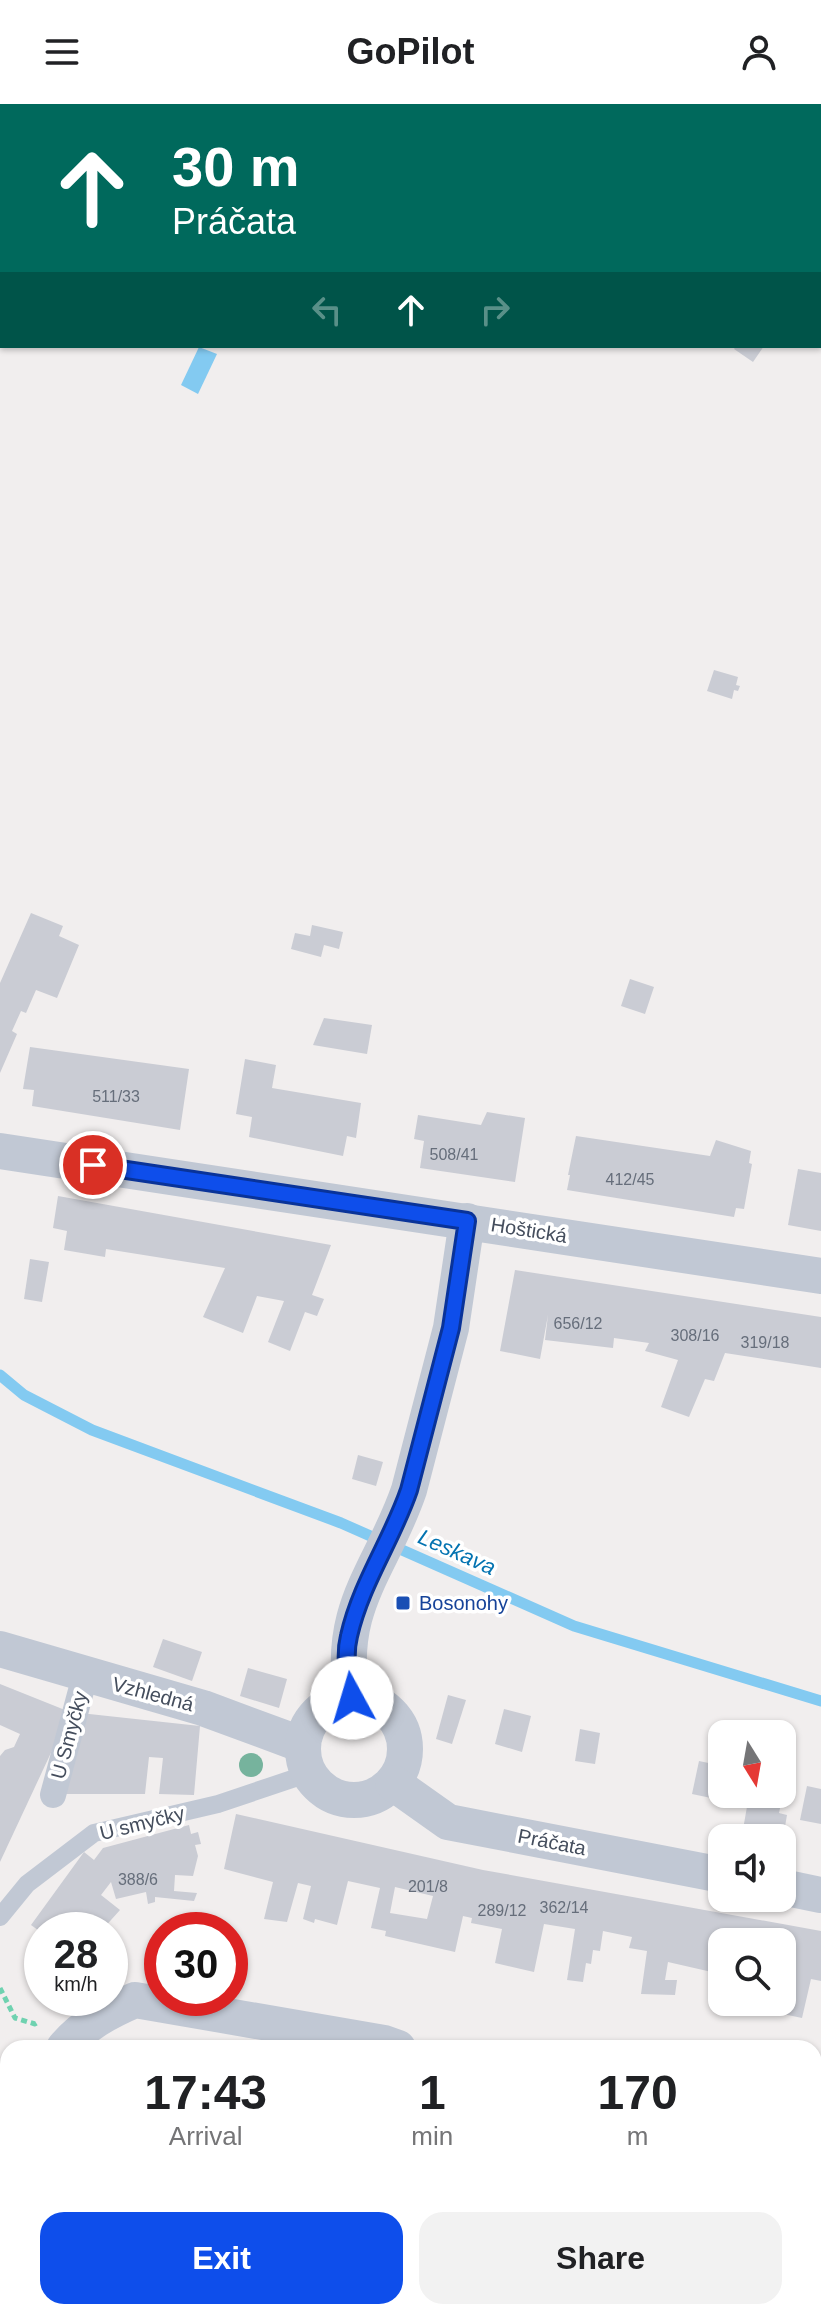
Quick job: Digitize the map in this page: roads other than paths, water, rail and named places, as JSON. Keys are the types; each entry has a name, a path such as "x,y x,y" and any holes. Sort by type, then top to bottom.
{"street":[{"name":"Hoštická","path":"0,1151 821,1276"},
{"path":"352,1698 348,1673 349,1637 362,1593 409,1490 451,1328 467,1221"},
{"name":"Vzhledná","path":"0,1649 203,1708 306,1759"},
{"name":"U Smyčky","path":"53,1795 85,1676"},
{"path":"352,1698 382,1706 401,1729 405,1745 404,1760 393,1783 373,1796 349,1800 326,1791 306,1759 306,1733 319,1713 340,1700 352,1698"},
{"name":"Práčata","path":"393,1783 448,1822 708,1872"},
{"path":"796,1890 821,1895"},
{"path":"71,2040 107,2012 135,2000 367,2040"}],"lane":[{"name":"U smyčky","path":"0,1917 27,1884 94,1833 218,1804 306,1759"}],"water":[{"path":"199,348 217,354 198,394 181,385"}],"waterway":[{"name":"Leskava","path":"0,1375 24,1395 92,1430 341,1523 574,1626 821,1701"}],"place":[{"name":"Bosonohy","path":"403,1603"}]}
